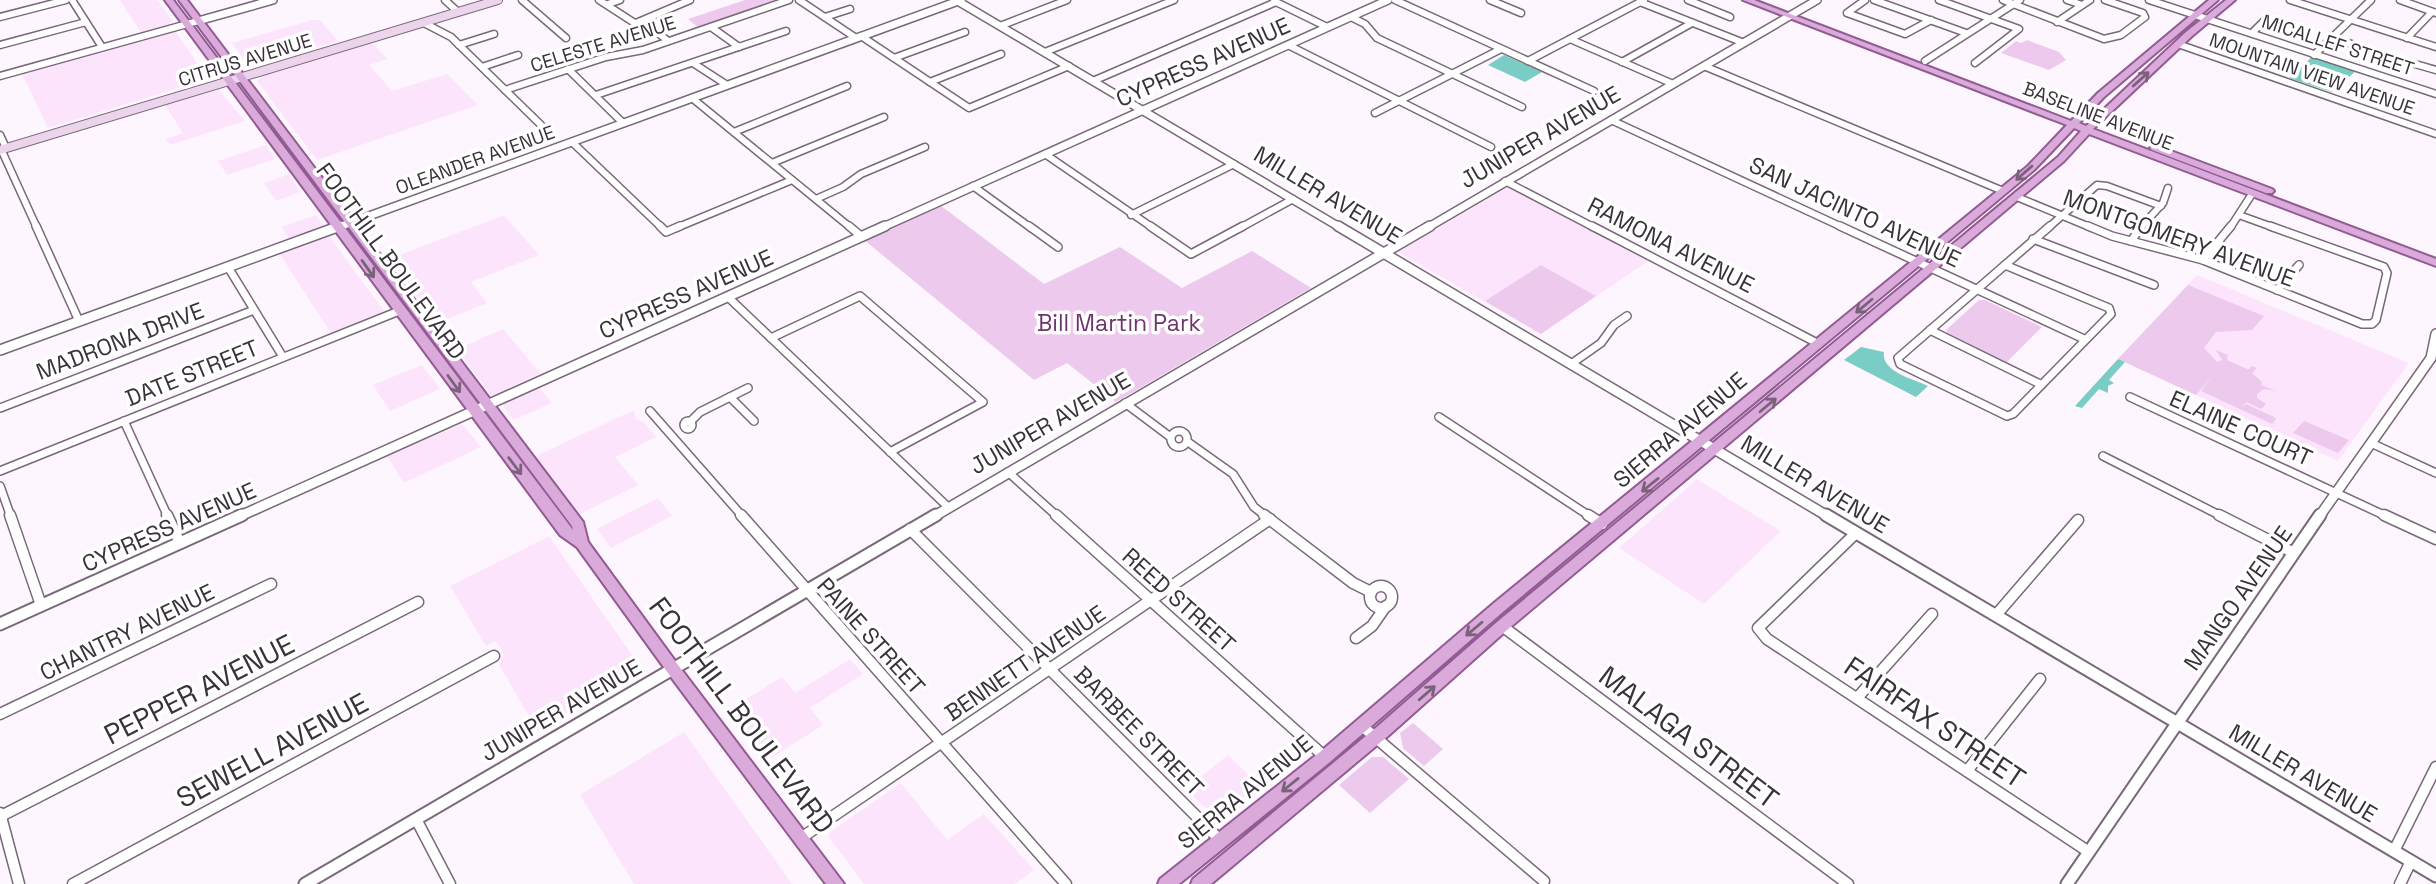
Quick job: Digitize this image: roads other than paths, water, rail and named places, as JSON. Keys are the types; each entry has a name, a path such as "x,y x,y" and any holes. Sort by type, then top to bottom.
{"main road":[{"name":"FOOTHILL BOULEVARD","path":"169,0 298,151 579,525 582,543"},
{"name":"FOOTHILL BOULEVARD","path":"183,0 268,133 399,311 565,532 582,543 673,669 836,884"},
{"name":"CITRUS AVENUE","path":"3,149 498,0"},
{"name":"BASELINE AVENUE","path":"1747,0 1925,61 2074,121"},
{"name":"BASELINE AVENUE","path":"1763,0 1793,14 2074,121 2436,255"},
{"name":"SIERRA AVENUE","path":"1166,884 1325,757 1499,607 2031,168 2101,94 2214,0"},
{"name":"SIERRA AVENUE","path":"1199,884 1375,737 1502,625 2017,197 2061,159 2090,127 2178,44 2231,0"},
{"name":"BASELINE AVENUE","path":"2090,127 2252,194 2436,263"},
{"path":"268,133 277,135 289,150 298,151"}],"street":[{"path":"0,17 66,0"},
{"path":"72,0 102,47"},
{"path":"0,76 273,0"},
{"path":"446,0 458,12"},
{"path":"522,0 566,38"},
{"path":"599,0 636,23 652,28 668,41"},
{"path":"608,4 620,0"},
{"path":"636,23 690,0"},
{"name":"CELESTE AVENUE","path":"505,90 668,41 789,0"},
{"path":"799,0 894,58 968,108 1069,66"},
{"name":"MILLER AVENUE","path":"958,0 2436,876"},
{"name":"OLEANDER AVENUE","path":"0,350 958,0"},
{"path":"1000,26 1067,0"},
{"path":"1045,52 1174,0"},
{"name":"CYPRESS AVENUE","path":"0,624 1388,0"},
{"path":"1395,0 1594,91"},
{"path":"1490,0 1521,13"},
{"path":"1688,0 1730,17"},
{"name":"JUNIPER AVENUE","path":"305,884 1817,0"},
{"path":"1865,0 1847,13 1905,34 1931,20"},
{"path":"1874,0 1966,33"},
{"path":"1939,0 2019,29 1975,63"},
{"path":"2003,0 2017,2 2057,22 2109,40 2145,17 2143,13 2105,0"},
{"path":"2067,0 2082,5"},
{"path":"2057,22 2090,0"},
{"name":"MICALLEF STREET","path":"2149,0 2436,94"},
{"path":"2290,0 2436,47"},
{"path":"2314,55 2371,0"},
{"path":"2400,0 2434,12 2407,38"},
{"path":"1093,81 1273,1 1327,27"},
{"path":"1528,61 1642,1 1744,43"},
{"path":"1925,61 2017,2"},
{"path":"825,18 850,9"},
{"path":"1351,17 1366,24 1377,38 1522,107"},
{"path":"2252,33 2265,20"},
{"path":"0,45 86,22"},
{"path":"424,23 459,45 541,125"},
{"path":"1622,62 1692,23"},
{"path":"711,27 739,47"},
{"path":"596,95 786,31"},
{"path":"894,58 965,32"},
{"path":"459,45 494,34"},
{"path":"2332,37 2368,50"},
{"path":"1570,39 1673,84"},
{"name":"MOUNTAIN VIEW AVENUE","path":"2178,44 2436,134"},
{"path":"1288,45 1491,147"},
{"path":"1375,113 1501,49"},
{"path":"930,82 1001,54"},
{"path":"482,67 518,55"},
{"path":"694,63 727,85"},
{"path":"2415,64 2436,70"},
{"path":"1704,66 2003,191"},
{"path":"568,69 623,123"},
{"path":"734,132 847,86"},
{"path":"692,98 862,237"},
{"path":"772,163 884,117"},
{"name":"SAN JACINTO AVENUE","path":"1611,120 2084,339"},
{"path":"0,135 3,149 79,321"},
{"path":"572,142 666,232 792,180"},
{"path":"816,199 843,187 861,174 925,147"},
{"path":"1045,154 1130,215 1191,254 1293,199"},
{"path":"1130,215 1234,164"},
{"name":"RAMONA AVENUE","path":"1505,181 1819,344"},
{"path":"2004,264 2111,311 2013,414 2007,416 1900,364 1898,358 2004,264 2060,215 2093,188 2102,185 2161,206"},
{"path":"973,186 1058,247"},
{"path":"2131,241 2137,230 2168,196 2168,188"},
{"path":"2203,260 2252,194"},
{"name":"MONTGOMERY AVENUE","path":"2017,197 2131,241 2203,260 2369,324 2376,320 2387,273 2384,267 2239,215"},
{"path":"2033,239 2154,285"},
{"path":"2277,290 2299,265"},
{"path":"228,267 283,357"},
{"path":"771,338 860,296 983,402 890,452"},
{"path":"728,297 948,507"},
{"name":"MADRONA DRIVE","path":"0,408 254,310"},
{"name":"DATE STREET","path":"0,471 399,311"},
{"path":"1571,364 1601,343 1615,325 1627,316"},
{"path":"1930,330 2040,384"},
{"name":"MANGO AVENUE","path":"2067,884 2431,358 2436,334"},
{"path":"670,435 687,425 700,412 748,388"},
{"path":"730,397 754,421"},
{"name":"ELAINE COURT","path":"2130,397 2249,455 2337,492 2436,540"},
{"path":"1125,403 1169,436 1169,441 1176,446 1188,442 1233,474 1245,496 1270,519 1353,583 1371,592"},
{"name":"PAINE STREET","path":"650,411 805,591 1066,884"},
{"path":"1439,417 1602,524"},
{"path":"124,421 180,543"},
{"path":"2371,443 2436,473"},
{"path":"2103,456 2294,553"},
{"name":"REED STREET","path":"1008,472 1325,757"},
{"path":"0,486 41,605"},
{"name":"BENNETT AVENUE","path":"801,838 1270,519"},
{"path":"1996,615 2078,520"},
{"name":"BARBEE STREET","path":"910,530 1221,841"},
{"name":"FAIRFAX STREET","path":"1856,533 1758,628 1767,639 2089,852"},
{"name":"CHANTRY AVENUE","path":"0,715 271,584"},
{"path":"1356,638 1372,626 1393,600 1390,592 1380,588 1371,592 1369,597 1372,603 1386,606"},
{"name":"PEPPER AVENUE","path":"0,814 418,602"},
{"path":"1857,698 1932,614"},
{"name":"MALAGA STREET","path":"1502,625 1848,884"},
{"name":"SEWELL AVENUE","path":"73,884 494,656"},
{"path":"1967,771 2040,679"},
{"path":"1362,726 1544,881"},
{"path":"2394,852 2436,767"},
{"path":"0,814 19,884"},
{"path":"416,819 450,884"},
{"path":"2400,884 2411,861"}],"park label":[{"name":"Bill Martin Park","path":"1119,323"}]}
